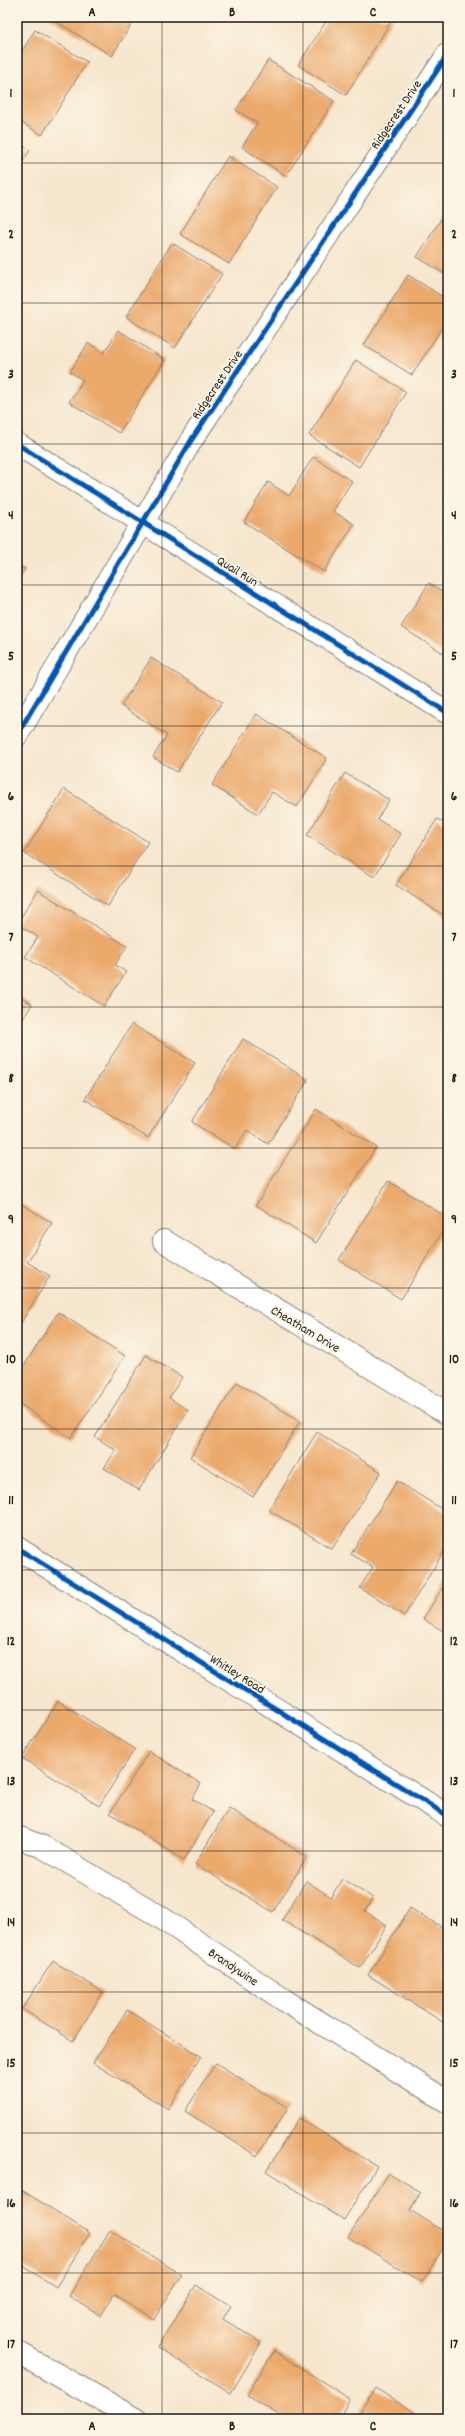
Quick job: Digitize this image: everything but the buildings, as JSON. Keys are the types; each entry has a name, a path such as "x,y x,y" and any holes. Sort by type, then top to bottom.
{"street":[{"name":"Ridgecrest Drive","path":"17,735 192,439 448,54"},
{"name":"Quail Run","path":"17,444 141,523 448,713"},
{"name":"Cheatham Drive","path":"164,1241 448,1414"},
{"name":"Whitley Road","path":"17,1548 448,1816"},
{"name":"Brandywine","path":"17,1837 43,1847 154,1913 287,2002 448,2102"},
{"path":"17,2352 136,2419"}],"cycle path":[{"path":"17,735 192,439 448,54"},
{"path":"17,444 448,713"},
{"path":"17,1548 448,1816"}]}
